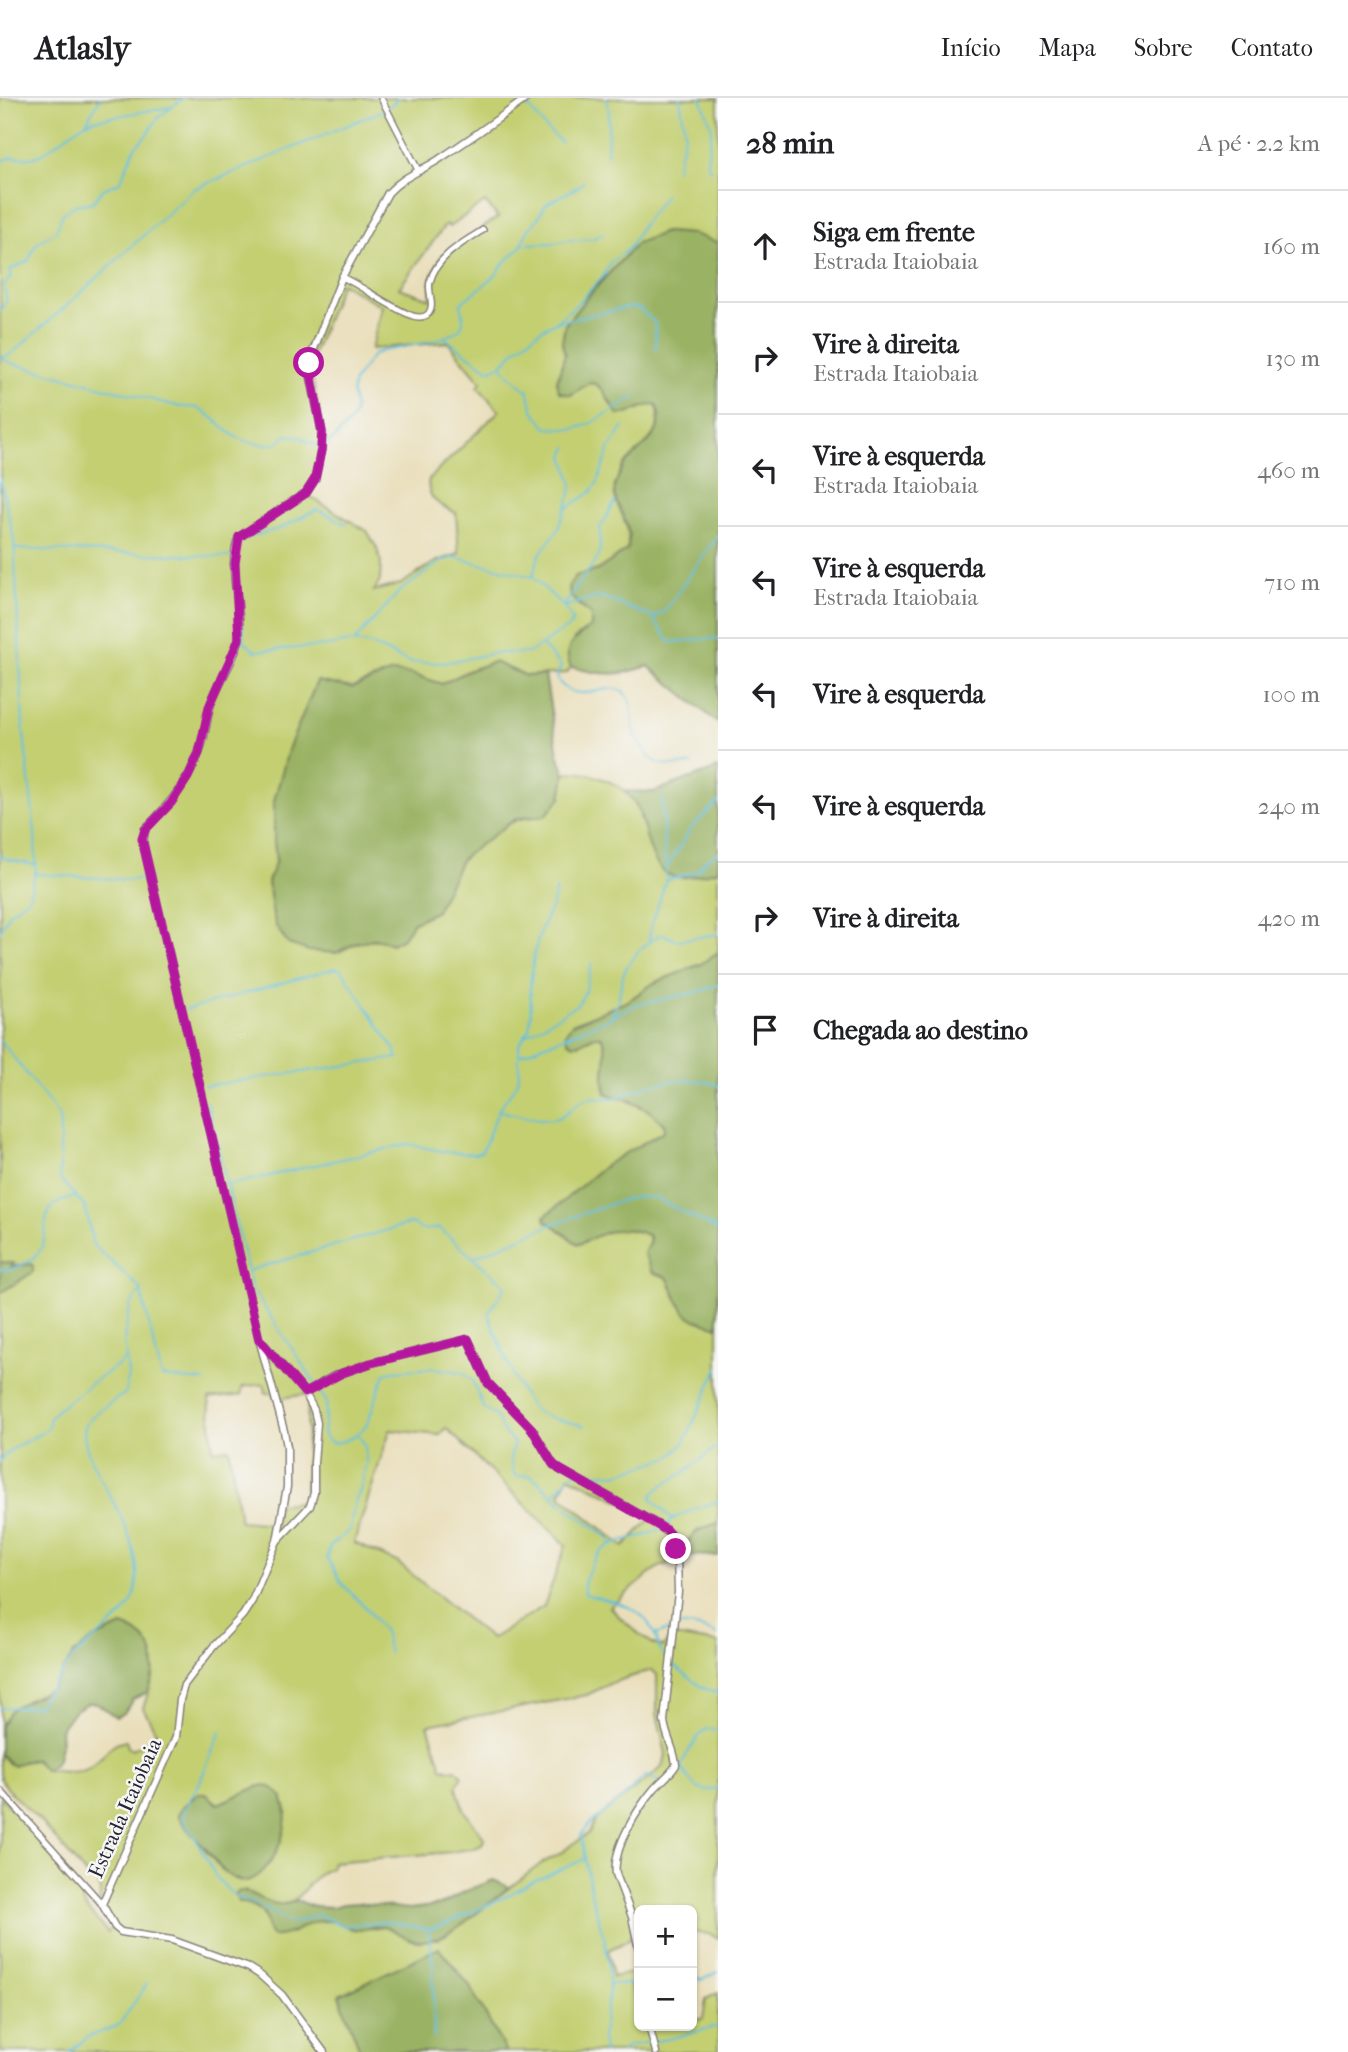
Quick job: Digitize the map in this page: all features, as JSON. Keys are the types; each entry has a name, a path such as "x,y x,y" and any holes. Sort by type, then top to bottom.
{"street":[{"path":"381,98 418,170"},
{"name":"Estrada Itaiobaia","path":"324,2052 282,1995 260,1975 234,1961 172,1940 121,1931 115,1927 102,1905 176,1737 184,1685 248,1608 277,1541 287,1487 284,1432 259,1339 142,839 145,830 171,803 188,777 199,753 209,707 239,639 235,563 239,537 306,493 315,479 322,432 309,363 342,277 388,193 527,98"},
{"path":"342,277 410,316 425,316 431,309 429,286 437,268 460,243 483,230"},
{"path":"259,1339 305,1393 317,1417 313,1463 314,1493 310,1506 277,1541"},
{"path":"305,1393 342,1373 371,1363 468,1339 488,1383 532,1429 553,1464 666,1530 671,1536 676,1549 678,1592 664,1721 676,1765 648,1797 624,1836 615,1857 615,1867 634,1926"},
{"path":"0,1790 102,1905"},
{"path":"650,2031 656,2052"}],"green space":[{"path":"0,98 718,98 718,243 682,233 665,232 637,243 565,325 562,343 565,354 557,381 584,387 589,383 596,384 611,405 628,414 648,404 656,404 659,411 657,429 615,486 628,532 627,550 598,570 576,576 576,603 591,615 591,626 574,639 568,661 571,667 567,673 526,676 493,662 442,684 411,674 352,688 338,686 274,840 276,860 268,882 276,925 336,953 370,940 392,944 402,938 412,923 436,911 465,856 490,835 509,824 529,817 540,817 561,798 565,774 573,773 592,775 628,793 636,803 647,831 699,875 718,870 718,952 701,964 654,983 628,1001 572,1024 579,1044 601,1036 607,1054 604,1073 623,1098 658,1117 665,1126 664,1131 603,1167 545,1216 546,1221 579,1244 612,1230 638,1231 648,1235 652,1272 667,1277 677,1299 718,1327 718,1523 698,1530 687,1541 682,1555 657,1568 610,1607 635,1631 658,1646 663,1647 674,1636 718,1643 718,1938 697,1933 697,1905 634,1905 634,1933 608,1950 613,1977 634,1974 634,1981 630,1985 634,1995 634,2031 697,2031 697,2019 703,2018 706,1999 718,1993 718,2052 506,2052 469,1985 339,1995 361,2052 0,2052 0,1796 75,1883 86,1908 108,1933 114,1925 101,1909 99,1882 88,1877 0,1778 0,1754 9,1764 36,1760 44,1770 80,1771 91,1767 114,1744 126,1741 131,1749 142,1745 156,1732 143,1708 153,1679 154,1660 122,1626 93,1639 73,1655 51,1689 16,1706 0,1726 0,1293 27,1276 24,1264 9,1267 9,1264 0,1262","holes":["485,202 498,217 441,257 430,280 431,299 399,288 446,224 449,227","341,283 382,306 371,349 448,342 481,382 478,387 499,411 429,479 428,486 435,501 456,513 459,554 435,562 401,584 374,591 380,581 381,562 367,531 309,496 325,438 309,364","264,1384 266,1393 274,1393 276,1399 308,1394 305,1502 278,1504 274,1524 240,1521 229,1448 213,1450 209,1399 242,1395 242,1387","446,1428 566,1545 544,1606 491,1639 397,1562 354,1543 390,1430 439,1435","568,1476 652,1517 624,1547 560,1495","652,1670 657,1675 657,1714 666,1754 664,1763 657,1772 596,1820 588,1834 542,1863 455,1929 438,1939 412,1940 385,1926 359,1930 331,1920 314,1921 289,1934 266,1921 262,1912 251,1903 252,1894 268,1903 289,1904 319,1874 331,1868 332,1862 452,1852 482,1845 483,1836 467,1815 460,1798 457,1785 462,1776 456,1769 442,1767 428,1725 587,1695 611,1683","257,1787 282,1797 287,1812 240,1881 221,1869 178,1816 181,1808 198,1794 206,1794 218,1804"]},
{"path":"665,232 694,234 718,243 718,723 648,666 628,672 601,673 571,667 568,659 569,647 591,626 591,615 570,596 569,585 576,576 598,570 627,550 628,527 614,489 623,467 656,432 659,415 656,404 618,415 596,384 589,383 571,395 559,392 557,381 565,354 562,343 565,325 637,243"},
{"path":"494,662 526,676 545,675 558,754 565,774 561,798 545,816 514,820 465,856 436,911 412,923 403,938 392,944 373,939 358,942 336,953 309,951 288,944 276,926 268,882 276,860 274,801 289,747 317,681 352,688 392,672 411,674 442,684"},
{"path":"718,768 718,870 685,877 667,874 660,868 650,850 637,806 624,791 653,792"},
{"path":"718,952 718,1327 699,1321 685,1312 667,1277 652,1272 644,1253 650,1241 648,1235 638,1231 613,1230 579,1244 546,1221 545,1216 601,1169 664,1131 665,1126 640,1105 606,1093 606,1058 601,1036 574,1045 568,1042 565,1034 572,1024 628,1001 654,983 701,964"},
{"path":"0,1262 14,1263 11,1267 31,1264 33,1272 0,1293"},
{"path":"718,1523 718,1556 682,1555 695,1533"},
{"path":"122,1626 142,1637 152,1652 153,1671 148,1692 133,1699 124,1713 116,1717 97,1703 88,1703 74,1711 60,1730 61,1745 58,1759 53,1766 44,1770 36,1760 27,1760 14,1766 10,1764 0,1754 0,1726 10,1711 51,1689 73,1655 93,1639"},
{"path":"265,1785 278,1793 285,1806 282,1839 265,1869 253,1879 236,1880 221,1869 178,1816 181,1808 198,1794 206,1794 218,1804"},
{"path":"493,1880 509,1887 464,1923 438,1938 425,1941 409,1939 384,1926 358,1930 327,1921 271,1936 261,1912 251,1905 238,1902 235,1894 244,1891 276,1904 297,1900 311,1906 333,1907 358,1903 409,1909 440,1905"},
{"path":"439,1948 469,1985 506,2052 361,2052 339,1995"}],"waterway":[{"path":"87,121 100,98"},
{"path":"0,310 7,301 5,287 12,277 10,270 28,261 36,244 56,231 63,213 75,205 93,202 103,189 120,182 135,147 157,119 183,98"},
{"path":"389,107 398,98"},
{"path":"521,98 561,142"},
{"path":"606,98 609,112 607,155"},
{"path":"676,169 685,133 680,98"},
{"path":"701,98 712,128 707,161 710,171"},
{"path":"0,162 12,157 32,158 42,154 83,124 93,120 171,107"},
{"path":"1,358 11,354 72,301 194,189 384,110"},
{"path":"323,446 333,440 352,419 355,410 352,392 354,381 373,355 439,339 458,330 463,320 461,303 494,277 520,248 528,230 546,204 584,181"},
{"path":"446,339 489,370 504,363 516,349 577,304 604,275 610,263 629,248 665,195"},
{"path":"524,244 581,240 604,233"},
{"path":"557,322 631,307 640,309 655,323 656,348"},
{"path":"1,358 10,363 177,406 197,408 234,435 250,442 273,444 286,435 300,437 317,446"},
{"path":"502,366 528,391 533,410 547,428 572,429 588,425 637,396"},
{"path":"567,508 591,492 597,484 610,447 624,427"},
{"path":"533,576 539,555 557,531 571,494 572,482 564,456 568,447"},
{"path":"0,479 14,539 23,725 35,834 36,869 29,897 9,913 0,931"},
{"path":"564,606 598,558 600,528 615,502"},
{"path":"240,543 245,538 279,529 316,510 346,524"},
{"path":"653,617 664,612 718,535"},
{"path":"16,549 231,557"},
{"path":"243,625 244,641 255,651 350,642 369,644 409,662 443,663 495,653 529,653 570,626 573,620 564,607 533,577 454,557 442,561 399,592 354,642"},
{"path":"566,606 598,597 605,598 652,617 670,642 718,638"},
{"path":"543,646 561,666 558,679 560,684 569,690 582,693 618,689 628,697 636,737 656,762 667,765 693,764"},
{"path":"649,940 666,880 662,798"},
{"path":"667,867 692,827 718,802"},
{"path":"667,880 696,872 707,859 718,852"},
{"path":"0,856 35,865"},
{"path":"36,874 130,880 150,878"},
{"path":"229,1185 407,1144 446,1152 476,1154 482,1151 499,1109 518,1082 519,1045 529,1029 531,1015 530,986 534,954 556,890"},
{"path":"612,1014 618,1002 623,975 636,954 649,942 663,934 679,940 718,934"},
{"path":"527,1035 578,1004 585,992 592,963"},
{"path":"185,1010 336,968 341,969 398,1058 204,1086"},
{"path":"519,1055 635,1005 718,985"},
{"path":"0,1040 58,1114 60,1179 85,1207 93,1245 140,1288 162,1377 204,1381"},
{"path":"500,1111 554,1119 589,1098 615,1098 667,1082 698,1081 718,1085"},
{"path":"207,1102 252,1289 315,1383"},
{"path":"0,1269 16,1267 35,1256 44,1242 48,1213 55,1204 74,1197"},
{"path":"474,1257 553,1224 626,1199 640,1197 656,1198 718,1230"},
{"path":"247,1271 412,1223 422,1230 439,1228 506,1286 488,1314 516,1381 530,1405 542,1415 584,1426"},
{"path":"0,1708 37,1706 72,1659 117,1620 135,1594 136,1563 127,1530 89,1454 84,1431 90,1418 126,1393 128,1374 124,1340 130,1306 140,1291"},
{"path":"0,1460 15,1447 43,1432 57,1410 124,1359"},
{"path":"317,1388 327,1402 323,1433 327,1440 333,1443 352,1437 367,1424 385,1373 434,1368 462,1372 472,1380 484,1409 497,1417 501,1429 514,1443 510,1459 514,1474 518,1477 533,1477 562,1504 610,1539 610,1543"},
{"path":"572,1474 616,1474 670,1457 684,1443 718,1368"},
{"path":"358,1435 365,1445 366,1463 361,1488 354,1505 350,1530 330,1546 327,1558 342,1584 384,1631 389,1653"},
{"path":"672,1519 652,1499 652,1495 718,1446"},
{"path":"553,1495 568,1478"},
{"path":"669,1661 662,1654 654,1633 641,1615 624,1605 585,1594 585,1581 594,1560 609,1546 647,1535 681,1515 718,1501"},
{"path":"675,1627 697,1628 718,1635"},
{"path":"656,1635 670,1629"},
{"path":"673,1665 701,1687 718,1693"},
{"path":"677,1769 703,1731 718,1730"},
{"path":"221,1731 199,1784 185,1808 185,1824 216,1877 228,1890 236,1897 259,1905 288,1922 294,1923 318,1915 344,1926 387,1922 428,1929 495,1902 534,1881 585,1859"},
{"path":"681,1767 692,1783 700,1789 705,1791 718,1788"},
{"path":"604,2052 602,2037 609,1992 608,1960 592,1897 581,1835 589,1824 617,1803 645,1776 659,1781"},
{"path":"428,1930 433,1964 434,2037"},
{"path":"697,1977 702,1980 718,1972"},
{"path":"69,2052 88,2037 119,2025 147,1984"},
{"path":"610,1984 634,1984"},
{"path":"622,2052 628,2046 718,2026"},
{"path":"304,2052 310,2048"}],"route":[{"path":"309,363 322,432 315,479 306,493 239,537 235,563 239,639 209,707 204,737 188,777 171,803 145,830 142,839 259,1339 305,1393 342,1373 371,1363 468,1339 491,1388 526,1421 553,1464 666,1530 676,1549"}]}
